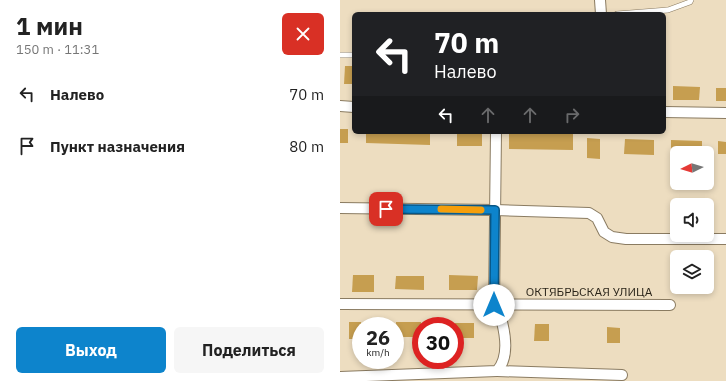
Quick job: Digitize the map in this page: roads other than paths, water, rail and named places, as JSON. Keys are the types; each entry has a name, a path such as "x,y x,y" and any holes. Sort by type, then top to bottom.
{"street":[{"path":"600,0 601,12"},
{"path":"340,106 352,107"},
{"path":"666,112 726,112"},
{"path":"496,134 494,305 502,321 505,343 504,360 497,371"},
{"path":"340,208 589,213 597,218 604,232 612,237 626,239 726,239"},
{"name":"ОКТЯБРЬСКАЯ УЛИЦА","path":"340,304 670,305"},
{"path":"340,377 497,371 622,375"}],"lane":[{"path":"642,12 668,10 690,2 691,0"},
{"path":"340,55 352,55"}]}
